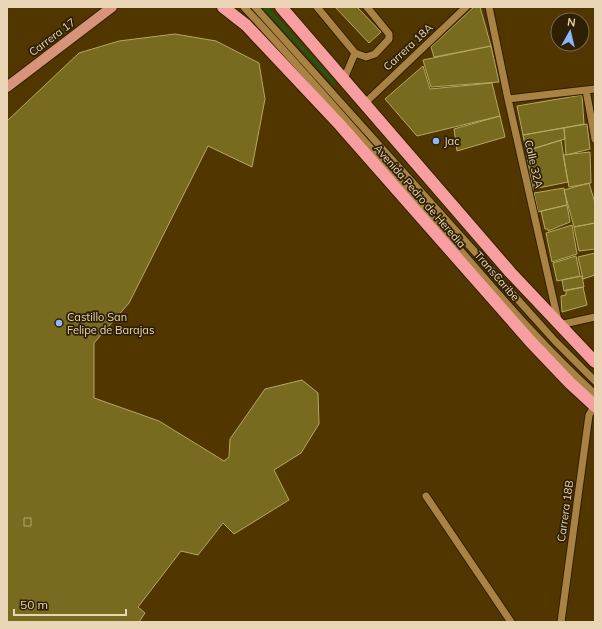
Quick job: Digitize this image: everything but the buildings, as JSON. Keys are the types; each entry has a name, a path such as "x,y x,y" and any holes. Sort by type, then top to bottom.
{"highway":[{"name":"Avenida Pedro de Heredia","path":"222,7 246,25 334,119 530,341 570,383 595,406"},
{"name":"Avenida Pedro de Heredia","path":"281,7 510,272 595,362"}],"main road":[{"name":"Carrera 17","path":"7,87 112,7"}],"street":[{"name":"TransCaribe","path":"244,7 522,321 561,363 595,394"},
{"name":"TransCaribe","path":"255,7 554,341 595,381"},
{"path":"317,7 355,53 366,57 375,54 389,39 389,34 367,7"},
{"name":"Carrera 18A","path":"365,103 466,7"},
{"name":"Calle 32A","path":"489,7 508,99 559,325"},
{"path":"344,79 355,53"},
{"path":"508,99 595,89"},
{"path":"586,90 595,139"},
{"path":"559,325 595,317"},
{"name":"Carrera 18B","path":"561,622 589,414 595,406"},
{"path":"426,496 511,622"}],"green space":[{"path":"262,7 268,7 333,79 337,88"}],"place":[{"name":"Jac","path":"436,141"},
{"name":"Castillo San Felipe de Barajas","path":"59,323"}]}
